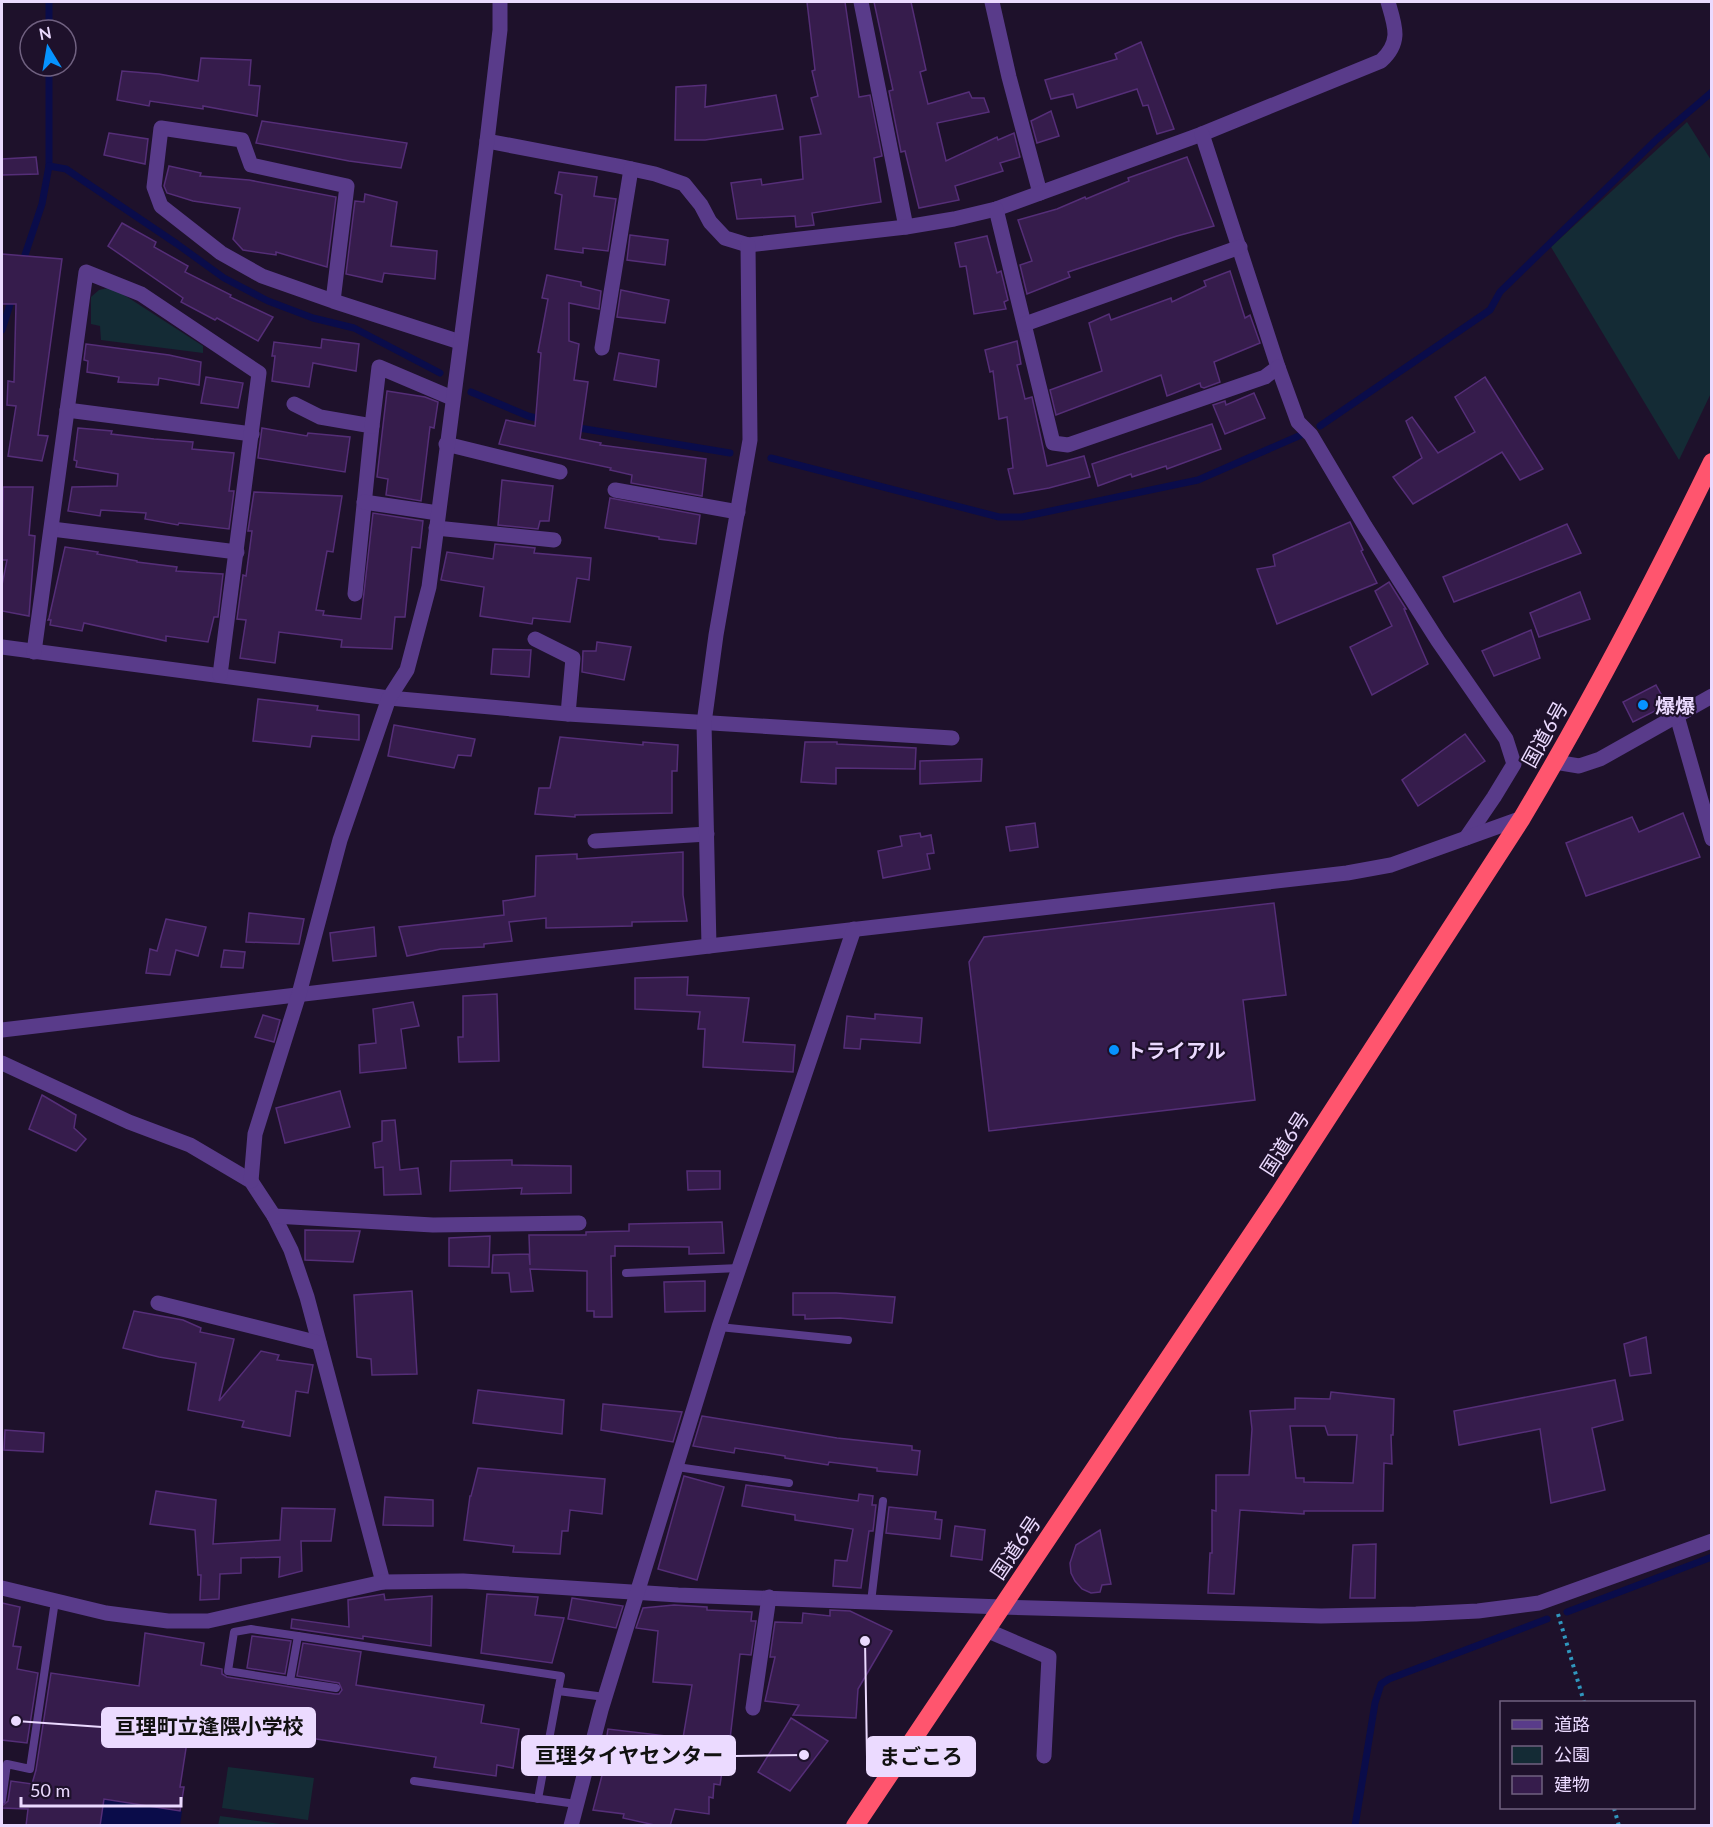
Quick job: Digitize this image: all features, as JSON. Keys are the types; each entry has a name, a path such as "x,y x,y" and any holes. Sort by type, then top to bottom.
{"highway":[{"name":"国道6号","path":"855,1826 1276,1198 1522,818 1555,762 1666,554 1712,462"}],"street":[{"path":"251,1181 255,1134 299,994 340,840 389,698 406,670 429,587 487,141 500,30 500,2"},
{"path":"861,2 906,227"},
{"path":"992,2 1040,193"},
{"path":"487,141 655,174 684,184 701,205 710,222 725,238 748,244 906,227 996,209 1202,134 1381,61 1391,51 1395,41 1388,2"},
{"path":"333,301 347,186 252,165 242,140 161,128 154,187 160,206 221,253 262,276 333,301 460,342"},
{"path":"1202,134 1298,422 1311,435 1438,641 1506,739 1514,764 1466,838"},
{"path":"602,348 631,169"},
{"path":"996,209 1053,443 1068,445 1265,377 1278,367"},
{"path":"709,946 704,723 716,635 750,440 748,244"},
{"path":"1025,324 1240,248"},
{"path":"34,652 86,272 141,294 259,373 220,675"},
{"path":"355,594 379,367 452,398"},
{"path":"294,405 320,417 372,426"},
{"path":"67,410 252,434"},
{"path":"446,444 560,472"},
{"path":"615,490 738,512"},
{"path":"364,502 437,520 554,540"},
{"path":"52,529 237,552"},
{"path":"536,639 573,658 568,714"},
{"path":"2,647 389,698 568,714 952,738"},
{"path":"1555,762 1579,766 1600,759 1712,696"},
{"path":"1677,716 1712,839"},
{"path":"2,1030 1347,873 1391,865 1494,826 1522,818"},
{"path":"594,841 707,834"},
{"path":"571,1826 605,1697 720,1327 854,929"},
{"path":"2,1062 129,1122 190,1145 251,1181 274,1216 291,1250 307,1298 383,1582"},
{"path":"274,1216 434,1225 579,1223"},
{"path":"158,1303 319,1343"},
{"path":"2,1588 106,1613 168,1621 208,1622 383,1582 463,1581 638,1593 1321,1616 1478,1611 1539,1603 1712,1542"},
{"path":"753,1708 770,1597"},
{"path":"986,1630 1049,1658 1044,1756"}],"lane":[{"path":"626,1273 739,1268"},
{"path":"720,1327 848,1340"},
{"path":"677,1467 789,1484"},
{"path":"871,1602 883,1501"},
{"path":"2,1800 7,1764 30,1769 55,1601"},
{"path":"336,1688 228,1671 234,1632 251,1629 561,1676 538,1799"},
{"path":"290,1681 298,1636"},
{"path":"558,1691 605,1697"},
{"path":"414,1781 576,1804"}],"path":[{"path":"1553,1598 1584,1701"},
{"path":"1614,1809 1619,1826"}],"green space":[{"path":"1687,122 1711,160 1712,391 1679,460 1551,247"},
{"path":"108,288 118,291 203,346 203,353 101,340 100,326 91,324 91,297 99,290"},
{"path":"228,1767 314,1778 308,1820 222,1808"},
{"path":"220,1816 288,1825 218,1825"}],"shaded area":[{"path":"104,1799 182,1811 180,1825 100,1826"}],"building":[{"path":"807,2 845,2 859,97 870,95 882,156 874,158 881,202 812,213 814,225 796,227 795,216 737,219 731,183 761,179 762,185 803,179 800,137 821,134 811,98 818,96 812,71 815,70"},
{"path":"874,2 911,2 926,70 920,72 928,104 969,92 972,98 984,98 989,112 937,123 946,161 997,137 998,140 1014,133 1020,157 1000,163 1003,171 955,186 959,200 919,208 905,151 901,152 889,91 893,90"},
{"path":"1141,42 1174,129 1157,134 1148,105 1143,106 1137,89 1077,108 1073,94 1051,99 1045,80 1117,59 1115,54"},
{"path":"201,58 251,60 249,85 260,86 257,116 203,106 203,109 150,101 149,106 117,100 122,71 159,74 198,81"},
{"path":"706,85 705,107 776,95 783,129 705,140 675,140 676,87"},
{"path":"1051,111 1059,136 1037,143 1031,121"},
{"path":"262,121 407,143 401,168 349,161 256,143"},
{"path":"109,133 148,139 145,164 104,155"},
{"path":"36,157 38,174 2,175 2,159"},
{"path":"1187,157 1214,226 1068,272 1070,277 1027,294 1020,265 1032,261 1018,220 1057,209 1085,197 1086,199 1129,181 1128,178"},
{"path":"169,166 201,173 200,176 249,180 336,197 327,267 276,252 276,255 243,250 233,239 240,208 193,201 167,193 164,186"},
{"path":"559,172 597,177 594,196 616,199 608,251 583,248 583,253 555,249 562,195 555,193"},
{"path":"365,194 397,202 391,246 437,251 435,279 384,273 382,282 346,274 355,201 364,202"},
{"path":"122,223 156,242 154,247 188,266 185,272 273,317 258,341 217,318 215,320 181,302 183,298 108,246"},
{"path":"630,235 668,240 665,265 627,260"},
{"path":"987,236 997,273 1001,271 1008,300 1004,302 1006,309 974,314 966,266 960,267 955,243"},
{"path":"2,254 62,259 38,435 48,436 42,461 8,456 16,406 7,405 8,381 14,382 16,304 2,304"},
{"path":"1230,271 1245,318 1250,315 1260,343 1214,362 1220,382 1204,388 1200,383 1167,396 1161,375 1056,415 1050,390 1102,371 1089,323 1109,314 1111,320 1171,298 1172,302 1206,286 1204,281"},
{"path":"547,275 581,282 581,286 601,291 599,309 569,303 569,341 579,344 574,380 588,382 580,439 601,443 600,445 706,459 702,496 631,483 632,475 610,470 611,468 499,444 506,420 535,426 541,353 538,352 548,299 542,298"},
{"path":"621,290 669,300 665,323 617,317"},
{"path":"322,339 359,344 356,371 313,363 309,387 272,381 274,342 321,348"},
{"path":"1017,341 1021,364 1017,365 1025,399 1032,397 1047,466 1084,456 1090,477 1014,494 1008,469 1013,468 1007,417 999,419 993,371 990,372 985,350"},
{"path":"86,344 169,355 201,362 199,385 159,378 158,385 118,382 119,377 87,372 88,361 84,360"},
{"path":"619,353 659,360 656,387 614,380"},
{"path":"206,377 243,383 238,408 201,403"},
{"path":"1485,377 1543,469 1520,480 1502,452 1413,504 1393,477 1422,458 1406,421 1412,417 1438,453 1475,432 1455,397"},
{"path":"387,391 425,397 438,402 434,428 430,427 421,501 386,495 388,479 377,477"},
{"path":"1254,393 1265,418 1225,434 1213,405 1225,401 1226,405"},
{"path":"1212,424 1221,449 1167,469 1166,466 1132,477 1131,474 1098,486 1092,464"},
{"path":"78,428 112,431 111,434 193,442 192,449 234,453 229,491 234,491 229,529 179,523 178,525 145,519 146,513 101,510 100,516 68,511 72,487 117,486 118,474 76,467 77,461 74,460"},
{"path":"262,428 307,436 308,433 350,437 345,472 258,458"},
{"path":"502,480 553,486 549,521 540,521 538,529 498,525"},
{"path":"3,487 33,487 29,535 35,536 29,616 2,611 2,585 7,560 2,560"},
{"path":"254,492 342,496 333,552 327,551 316,610 324,611 323,615 361,619 373,513 423,521 420,548 412,547 405,617 395,617 392,649 341,647 342,640 279,632 275,663 240,658 246,620 237,619 243,575 246,576 252,531 248,531"},
{"path":"610,498 700,515 696,544 605,528"},
{"path":"1350,522 1377,583 1277,624 1257,569 1275,566 1273,555"},
{"path":"1567,524 1581,553 1454,602 1443,577"},
{"path":"495,544 535,548 534,553 591,558 589,580 577,578 570,622 533,618 532,624 480,616 484,587 441,580 447,552 493,559"},
{"path":"65,547 98,552 97,554 137,562 177,567 176,571 223,574 218,617 214,617 208,642 166,636 166,641 84,623 82,631 50,625 51,620 48,620"},
{"path":"1389,582 1406,609 1404,609 1428,664 1372,695 1350,647 1392,626 1375,591"},
{"path":"1580,592 1590,619 1539,637 1530,613"},
{"path":"1531,630 1540,658 1494,676 1482,651"},
{"path":"597,642 631,647 624,680 582,672 583,651 596,651"},
{"path":"493,649 531,650 529,677 491,674"},
{"path":"1656,685 1667,705 1633,722 1623,702"},
{"path":"258,699 318,706 317,710 359,715 359,740 312,736 310,747 253,741"},
{"path":"394,725 475,739 471,756 458,755 454,768 388,756"},
{"path":"1465,734 1485,761 1418,806 1402,780"},
{"path":"560,737 643,745 643,742 678,745 677,771 672,771 672,813 575,815 575,817 535,814 539,788 550,788"},
{"path":"805,742 916,748 915,769 836,768 836,784 801,782"},
{"path":"982,759 981,781 920,784 920,761"},
{"path":"1683,813 1700,857 1586,896 1566,843 1632,817 1639,832"},
{"path":"1035,823 1038,847 1010,851 1006,827"},
{"path":"920,833 921,837 931,835 934,853 927,854 930,869 883,878 878,851 902,846 900,836"},
{"path":"683,852 683,895 687,921 632,922 632,926 546,928 546,918 509,922 512,941 484,944 484,947 441,949 407,956 399,927 504,915 503,901 535,896 536,856 577,854 577,859"},
{"name":"トライアル","path":"1274,903 1286,995 1243,1000 1255,1100 989,1131 969,962 984,937"},
{"path":"249,913 304,919 299,944 246,942"},
{"path":"166,919 206,927 198,956 176,950 170,975 146,973 150,949 157,951"},
{"path":"374,927 376,956 333,961 330,933"},
{"path":"224,950 245,952 243,968 221,967"},
{"path":"688,977 687,995 749,998 743,1042 795,1045 793,1072 703,1067 705,1029 698,1029 700,1012 635,1009 635,978"},
{"path":"497,994 499,1061 459,1062 458,1037 463,1037 463,996"},
{"path":"413,1002 419,1026 401,1029 406,1068 360,1073 359,1045 376,1043 373,1009"},
{"path":"875,1014 922,1018 920,1043 861,1039 860,1049 844,1048 847,1016 875,1019"},
{"path":"263,1015 280,1020 274,1042 255,1037"},
{"path":"340,1091 350,1127 285,1143 276,1108"},
{"path":"42,1095 76,1115 74,1128 86,1139 76,1151 29,1129"},
{"path":"395,1120 400,1170 418,1168 421,1194 384,1195 383,1167 375,1168 373,1143 382,1141 382,1121"},
{"path":"512,1160 512,1165 571,1166 571,1193 521,1194 522,1188 450,1191 451,1161"},
{"path":"687,1171 720,1171 720,1189 688,1190"},
{"path":"722,1222 724,1253 689,1254 689,1247 615,1246 615,1256 611,1256 612,1317 594,1317 594,1311 587,1311 587,1271 530,1269 533,1291 511,1292 509,1273 492,1273 493,1255 529,1254 530,1265 529,1235 586,1235 586,1232 629,1231 629,1224"},
{"path":"305,1230 360,1231 353,1262 305,1260"},
{"path":"490,1236 489,1267 449,1266 449,1238"},
{"path":"705,1281 705,1311 665,1312 664,1282"},
{"path":"412,1291 417,1374 372,1375 371,1359 357,1357 354,1295"},
{"path":"793,1293 895,1297 892,1323 840,1318 805,1319 805,1315 793,1315"},
{"path":"134,1311 183,1320 201,1328 200,1332 234,1339 219,1401 261,1351 279,1355 277,1360 313,1365 308,1393 296,1391 290,1436 242,1427 244,1421 188,1410 196,1363 123,1348"},
{"path":"1646,1337 1651,1373 1630,1376 1624,1344"},
{"path":"1615,1380 1623,1420 1592,1428 1605,1490 1551,1503 1540,1429 1459,1445 1454,1411"},
{"path":"478,1390 564,1400 562,1434 473,1423"},
{"path":"1331,1392 1394,1399 1393,1435 1391,1435 1392,1464 1384,1463 1383,1511 1304,1511 1304,1514 1240,1510 1234,1594 1208,1593 1210,1553 1212,1553 1212,1510 1216,1511 1216,1475 1249,1475 1252,1429 1250,1411 1295,1409 1295,1398 1330,1399","holes":["1290,1426 1325,1426 1328,1435 1357,1435 1353,1483 1304,1482 1304,1478 1296,1478"]},
{"path":"603,1404 682,1412 673,1442 601,1430"},
{"path":"702,1416 837,1438 912,1446 912,1450 920,1451 917,1475 877,1471 877,1468 829,1462 828,1465 735,1448 734,1453 693,1446"},
{"path":"5,1430 44,1433 43,1452 4,1450"},
{"path":"478,1468 605,1479 602,1514 570,1510 568,1531 562,1531 560,1554 513,1552 514,1546 464,1540 470,1496"},
{"path":"684,1476 724,1487 697,1580 658,1569"},
{"path":"746,1485 858,1501 859,1494 873,1496 872,1505 876,1505 873,1531 869,1531 861,1588 833,1586 835,1560 847,1561 853,1529 795,1520 795,1515 742,1506"},
{"path":"156,1491 216,1500 213,1544 280,1540 282,1508 335,1509 331,1541 301,1541 302,1571 279,1577 280,1557 241,1558 241,1573 220,1574 219,1599 200,1600 201,1575 198,1575 195,1530 150,1524"},
{"path":"385,1497 433,1500 433,1526 383,1525"},
{"path":"889,1507 936,1512 935,1519 942,1520 940,1539 886,1533"},
{"path":"955,1526 985,1530 982,1560 951,1556"},
{"path":"1100,1530 1111,1584 1102,1585 1100,1592 1091,1593 1082,1589 1075,1581 1070,1563 1076,1545"},
{"path":"1376,1544 1375,1598 1350,1598 1353,1545"},
{"path":"384,1594 385,1600 432,1596 431,1646 291,1628 292,1619 349,1627 348,1600"},
{"path":"487,1594 538,1597 535,1615 564,1618 552,1663 481,1653"},
{"path":"572,1598 623,1606 616,1628 568,1619"},
{"path":"2,1603 20,1607 13,1646 21,1647 17,1669 38,1673 27,1743 2,1740"},
{"path":"674,1605 707,1607 707,1610 752,1612 751,1621 756,1621 751,1655 740,1654 730,1739 727,1738 720,1785 714,1784 713,1798 709,1797 709,1814 675,1809 670,1826 659,1826 623,1818 624,1814 593,1810 606,1760 603,1760 608,1729 683,1738 692,1685 653,1682 658,1631 636,1628 643,1608"},
{"path":"830,1610 850,1611 892,1631 858,1689 856,1718 793,1715 799,1705 765,1701 775,1657 770,1657 775,1622 802,1623 803,1613 830,1616"},
{"path":"145,1633 204,1643 201,1665 222,1669 222,1674 227,1677 335,1694 339,1694 342,1690 339,1683 297,1676 303,1643 361,1652 356,1685 484,1705 481,1723 519,1729 513,1768 497,1765 496,1776 434,1767 436,1757 245,1729 244,1738 208,1734 206,1745 187,1742 180,1787 184,1787 180,1811 104,1799 100,1826 26,1826 28,1809 2,1808 2,1806 8,1801 11,1781 32,1784 51,1673 139,1686"},
{"path":"252,1636 291,1641 285,1674 247,1668"},
{"path":"791,1718 828,1741 790,1791 758,1772"}],"waterway":[{"path":"49,2 49,18"},
{"path":"49,78 49,166"},
{"path":"1320,426 1490,310 1500,292 1657,139 1712,92"},
{"path":"22,264 42,204 49,166 66,169 224,278 268,301 313,318 354,328 440,373"},
{"path":"2,330 12,298"},
{"path":"471,392 528,416 544,420"},
{"path":"573,427 730,453"},
{"path":"771,458 999,517 1022,517 1198,480 1301,435"},
{"path":"1567,1612 1712,1557"},
{"path":"1355,1826 1375,1703 1381,1684 1547,1619"}],"place":[{"name":"爆爆","path":"1643,705"},
{"name":"トライアル","path":"1114,1050"},
{"name":"まごころ","path":"865,1641"},
{"name":"亘理町立逢隈小学校","path":"16,1721"},
{"name":"亘理タイヤセンター","path":"804,1755"}]}
